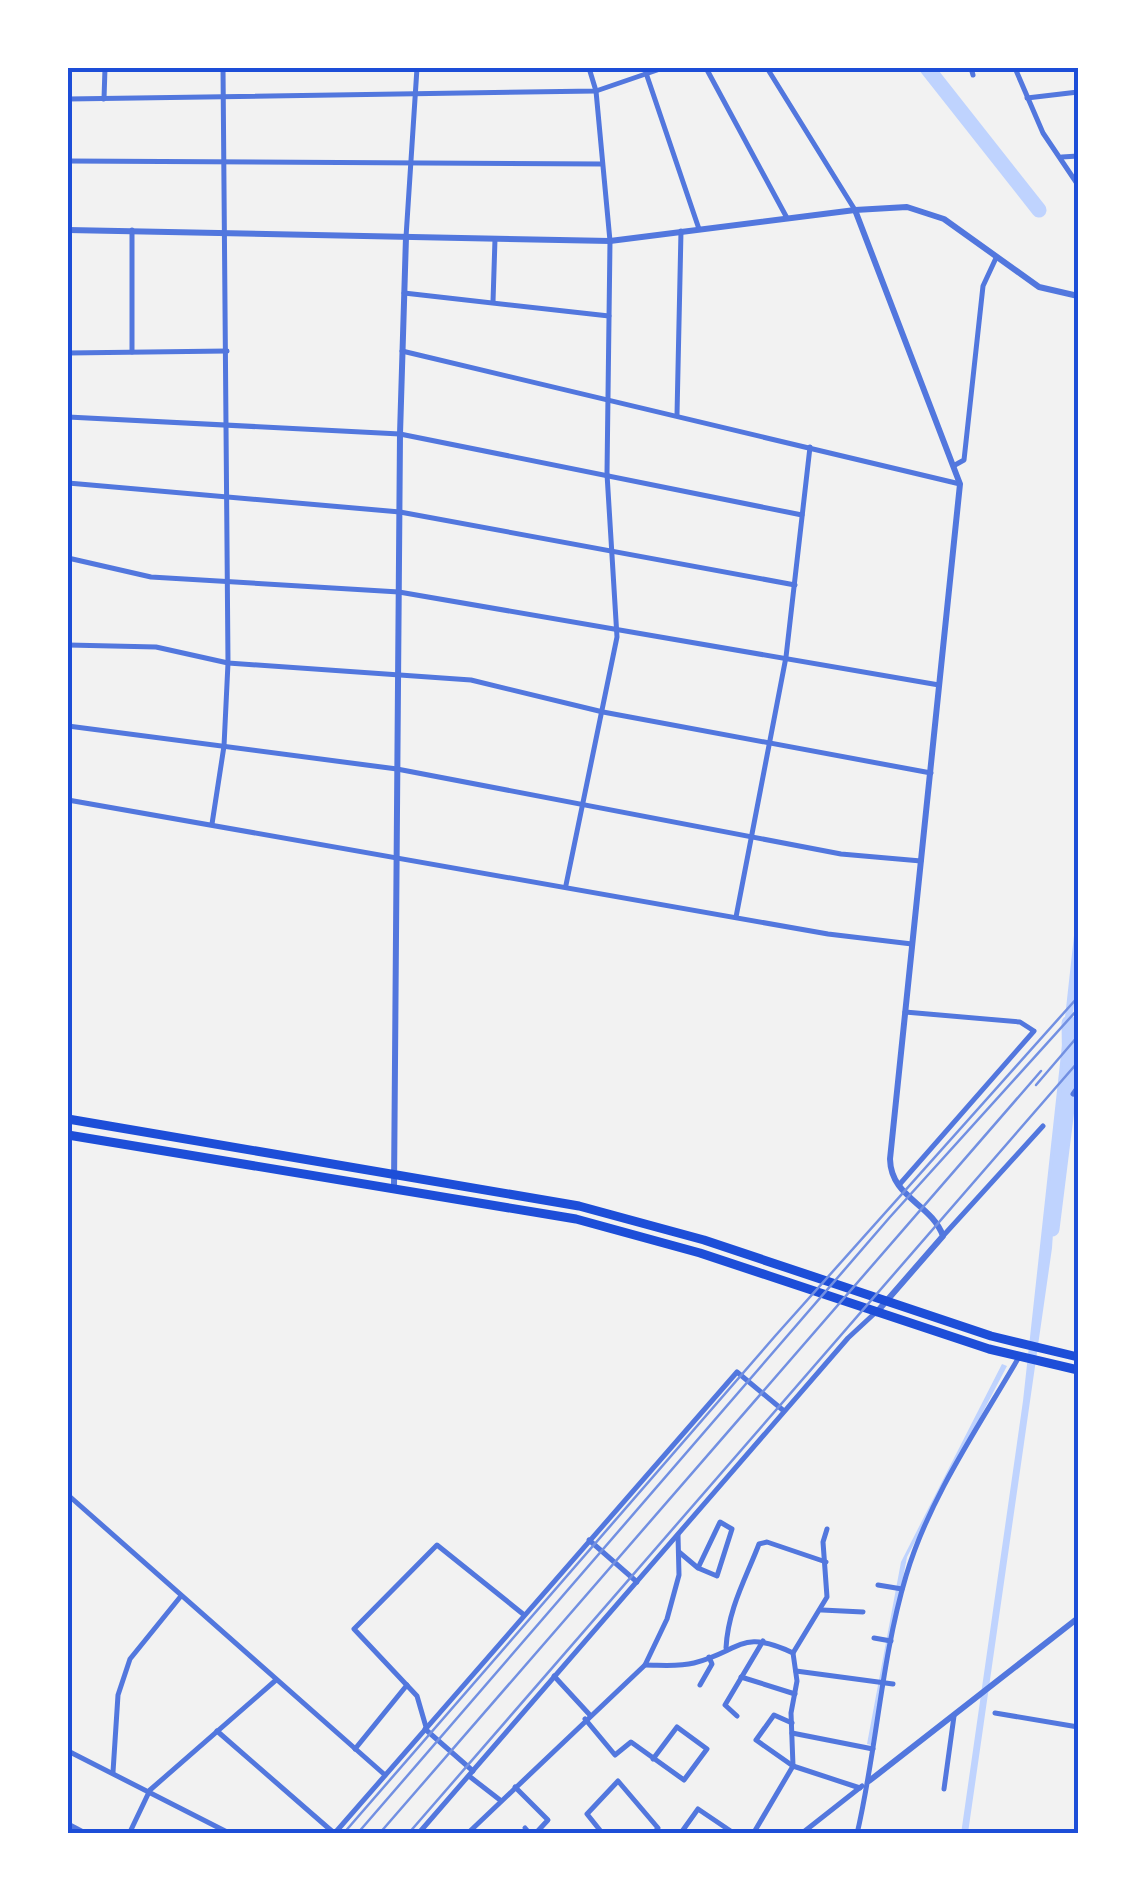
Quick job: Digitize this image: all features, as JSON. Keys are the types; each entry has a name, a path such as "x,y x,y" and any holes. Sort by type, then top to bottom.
{"highway":[{"path":"68,1119 642,1221 888,1304 1020,1344 1078,1357"},
{"path":"68,1135 394,1188 638,1234 876,1313 1019,1357 1078,1370"}],"street":[{"path":"104,99 105,68"},
{"path":"212,824 224,746 228,663 224,68"},
{"path":"394,1188 400,434 416,68"},
{"path":"566,885 586,804 617,629 607,474 610,241 596,91 589,68"},
{"path":"68,100 596,91 663,68"},
{"path":"706,68 787,218"},
{"path":"767,68 855,210 960,484 890,1159 897,1188 940,1226 943,1236"},
{"path":"1016,68 1044,133 1078,185"},
{"path":"646,73 699,229"},
{"path":"1027,98 1078,92"},
{"path":"1062,157 1078,156"},
{"path":"68,160 225,158 602,164"},
{"path":"68,230 610,241 895,207 933,215 1039,287 1078,296"},
{"path":"132,230 132,352"},
{"path":"677,416 681,231"},
{"path":"494,302 496,239"},
{"path":"955,465 964,460 984,286 996,258"},
{"path":"404,293 610,316"},
{"path":"68,353 227,350"},
{"path":"402,351 960,484"},
{"path":"68,417 400,434 802,515"},
{"path":"736,917 748,836 786,657 810,447"},
{"path":"68,483 400,512 795,585"},
{"path":"68,558 150,577 398,592 940,686"},
{"path":"68,646 156,648 228,663 471,680 604,712 931,773"},
{"path":"68,726 397,769 841,854 922,862"},
{"path":"68,800 912,944"},
{"path":"897,1188 1034,1030 1020,1022 905,1012"},
{"path":"1073,1094 1078,1087"},
{"path":"418,1834 784,1411 888,1304 943,1236 1043,1126"},
{"path":"857,1834 890,1641 911,1559 958,1462 1019,1357"},
{"path":"218,1731 334,1833 738,1372 784,1411"},
{"path":"68,1495 385,1775"},
{"path":"68,1509 68,1658"},
{"path":"680,1552 698,1568 717,1576 732,1529 720,1522 698,1568"},
{"path":"753,1834 793,1766 793,1653 822,1610 830,1588 823,1542 827,1529"},
{"path":"467,1834 644,1665 667,1620 680,1552 678,1535"},
{"path":"590,1540 638,1582"},
{"path":"726,1648 742,1576 754,1562 760,1544 767,1542 826,1562"},
{"path":"500,1800 426,1729 417,1696 354,1629 437,1545 523,1614"},
{"path":"878,1586 902,1589"},
{"path":"113,1772 118,1695 130,1659 181,1596"},
{"path":"822,1610 863,1612"},
{"path":"802,1834 1078,1618"},
{"path":"876,1638 890,1641"},
{"path":"644,1665 679,1666 708,1657 742,1639 762,1641 793,1653"},
{"path":"737,1716 726,1705 762,1641"},
{"path":"700,1685 712,1664 708,1657"},
{"path":"796,1671 894,1684"},
{"path":"554,1676 616,1755 631,1742 684,1780 706,1749 677,1727 654,1758"},
{"path":"741,1677 795,1694"},
{"path":"130,1834 150,1790 276,1680"},
{"path":"355,1749 407,1686"},
{"path":"995,1714 1078,1726"},
{"path":"792,1723 774,1715 756,1740 793,1766 860,1788"},
{"path":"944,1789 954,1716"},
{"path":"792,1733 874,1750"},
{"path":"68,1751 231,1834"},
{"path":"604,1834 587,1814 618,1781 658,1828 653,1834"},
{"path":"515,1787 548,1820 530,1832"},
{"path":"689,1834 683,1830 698,1809 734,1834"},
{"path":"68,1824 87,1834"}],"water":[{"path":"1078,899 1078,971 1061,1114 1052,1248 968,1833 961,1834 1023,1401"},
{"path":"1002,1364 1007,1366 907,1557 871,1745 867,1744 901,1562"}],"waterway":[{"path":"927,68 1039,210"},
{"path":"1052,1229 1070,1085 1069,1023"},
{"path":"475,1831 478,1834"}],"tram line":[{"path":"343,1834 776,1335 1078,997"},
{"path":"408,1834 1078,1062"}],"railway":[{"path":"357,1834 890,1217 1078,1009"},
{"path":"1036,1085 1078,1036"},
{"path":"379,1834 1041,1071"}]}
